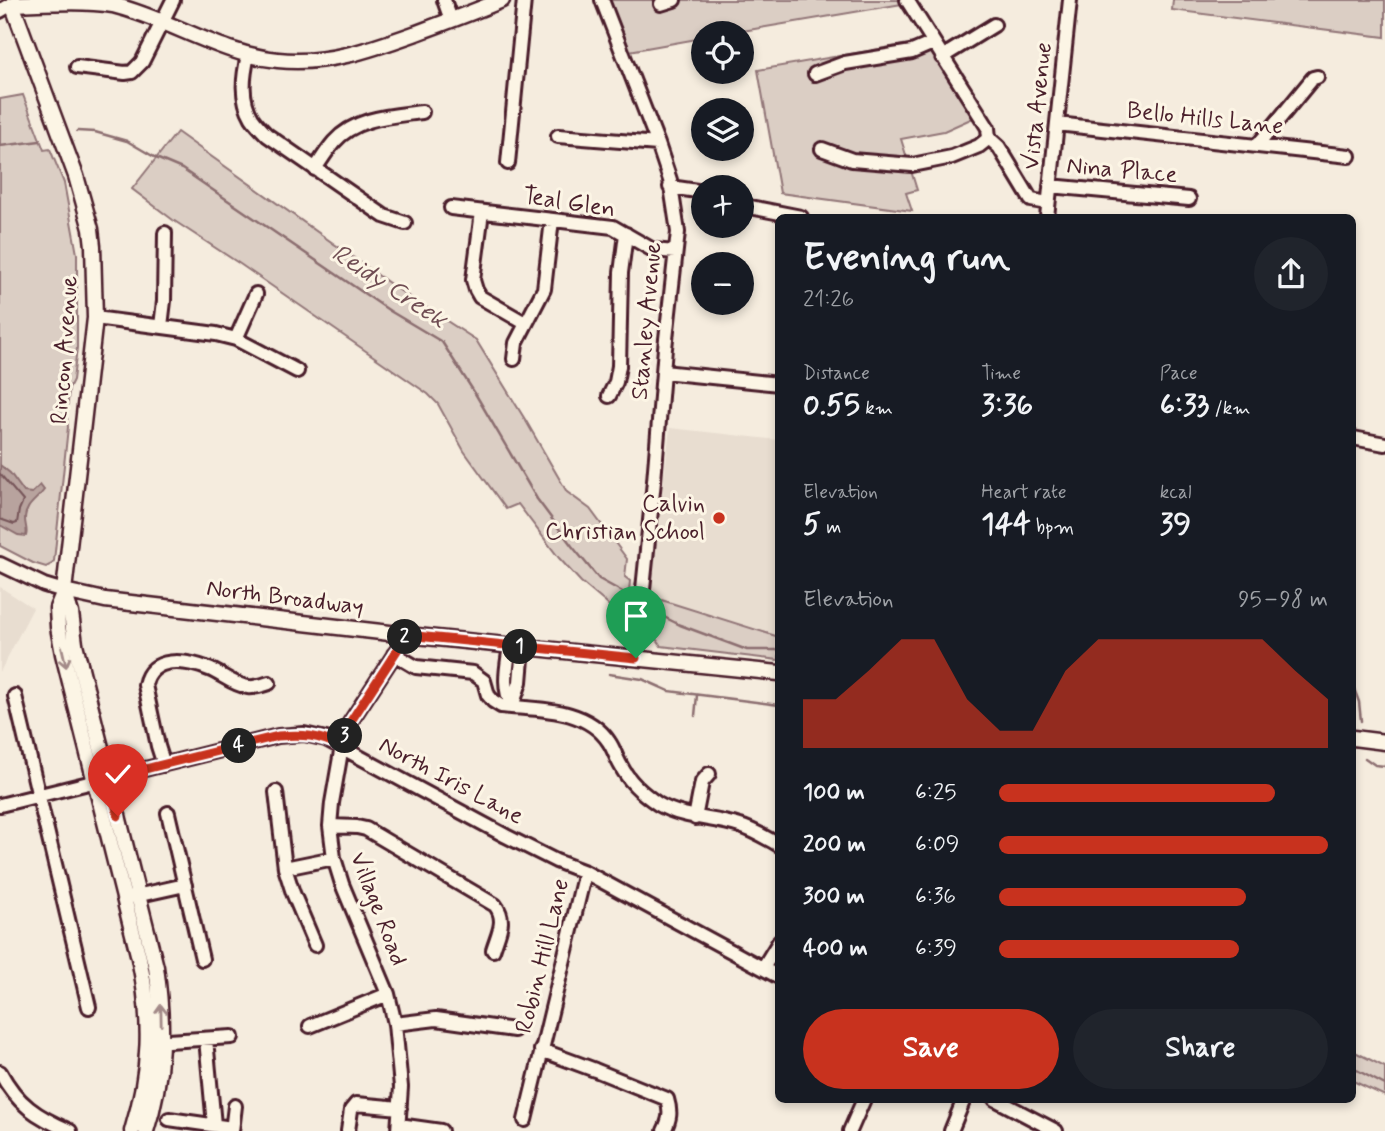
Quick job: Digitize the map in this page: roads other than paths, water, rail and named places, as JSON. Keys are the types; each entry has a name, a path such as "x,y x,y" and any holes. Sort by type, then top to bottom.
{"main road":[{"path":"6,5 71,1 110,4 147,15 235,52 290,61 331,58 368,50 502,0"},
{"name":"Rincon Avenue","path":"6,5 76,176 91,229 94,318 64,591 57,608 58,627 63,654 102,780 132,897 156,967 161,1005 155,1043"},
{"name":"North Broadway","path":"64,591 105,600 407,635 775,673"},
{"path":"1356,738 1385,742"},
{"path":"132,1131 155,1043"},
{"path":"146,1131 157,1086 155,1043"}],"street":[{"path":"77,67 132,72 142,62 173,0"},
{"path":"444,0 451,20"},
{"path":"508,163 524,0"},
{"name":"Stanley Avenue","path":"603,0 670,180 677,232 636,658"},
{"path":"907,0 988,128 989,138 999,147 1031,200 1048,210"},
{"name":"Vista Avenue","path":"1048,210 1070,0"},
{"path":"942,57 994,25"},
{"path":"815,74 845,63 912,51 933,43"},
{"path":"248,55 243,77 244,97 252,119 267,135 351,194 384,216 405,223"},
{"path":"1257,146 1313,78 1317,77"},
{"path":"315,169 334,142 360,124 422,112"},
{"name":"Bello Hills Lane","path":"1057,124 1349,156"},
{"path":"558,136 658,144"},
{"path":"822,149 852,160 912,165 952,157 979,146 989,138"},
{"name":"Nina Place","path":"1050,186 1189,199"},
{"path":"670,187 691,190"},
{"name":"Teal Glen","path":"452,208 613,227 653,250 675,253"},
{"path":"754,208 790,214"},
{"path":"482,212 473,281 475,289 480,297 525,323"},
{"path":"514,359 516,343 544,289 552,220"},
{"path":"162,326 165,233"},
{"path":"609,396 616,382 619,366 621,273 626,234"},
{"path":"236,339 256,294"},
{"path":"94,318 236,339 297,370"},
{"path":"663,372 775,384"},
{"path":"1356,439 1385,444"},
{"name":"North Broadway","path":"0,564 44,585 64,591"},
{"name":"Village Road","path":"399,1128 401,1087 395,1024 388,994 342,884 334,858 330,826 341,746 349,724 407,635"},
{"path":"512,707 505,679 516,646"},
{"path":"394,654 416,667 474,673 484,681 488,695 501,706 573,715 593,725 609,742 627,775 644,794 672,812 741,826 775,843"},
{"path":"164,765 145,685 147,676 154,667 164,663 181,662 208,669 251,688 270,683"},
{"path":"15,695 89,1007"},
{"name":"North Iris Lane","path":"0,805 278,736 304,734 341,746 506,836 585,872 773,970"},
{"path":"695,817 702,782 709,774"},
{"path":"276,792 285,868 315,945"},
{"path":"168,813 202,959"},
{"path":"330,826 366,829 495,905 502,913 493,950"},
{"path":"285,868 334,858"},
{"name":"Robin Hill Lane","path":"525,1120 585,872"},
{"path":"132,897 185,885"},
{"path":"310,1026 388,994"},
{"path":"395,1024 436,1019 514,1030"},
{"path":"155,1043 232,1037"},
{"path":"206,1039 214,1125"},
{"name":"Robin Hill Lane","path":"541,1051 667,1099 671,1110 664,1131"},
{"path":"2,1081 30,1110 50,1123 70,1131"},
{"path":"850,1131 862,1103"},
{"path":"951,1131 962,1103"},
{"path":"1003,1103 1056,1131"},
{"path":"348,1131 351,1110 356,1104 400,1108"},
{"path":"169,1119 232,1130 235,1107"},
{"path":"399,1128 441,1131"}],"water":[{"path":"0,465 10,473 24,492 32,493 40,485 44,490 27,510 26,536 18,535 0,525"}],"waterway":[{"name":"Reidy Creek","path":"77,131 95,132 127,141 182,169 390,311 442,342 537,499 599,579 628,595"},
{"name":"Reidy Creek","path":"0,146 40,141"},
{"name":"Reidy Creek","path":"650,610 680,625 747,650 775,650"},
{"path":"609,674 642,679 669,691 775,704"},
{"path":"1356,694 1361,721"},
{"path":"695,716 697,695"},
{"path":"1365,758 1375,765 1385,766"},
{"name":"Reidy Creek","path":"1356,1070 1385,1085"}],"place":[{"name":"Calvin Christian School","path":"719,518"}]}
